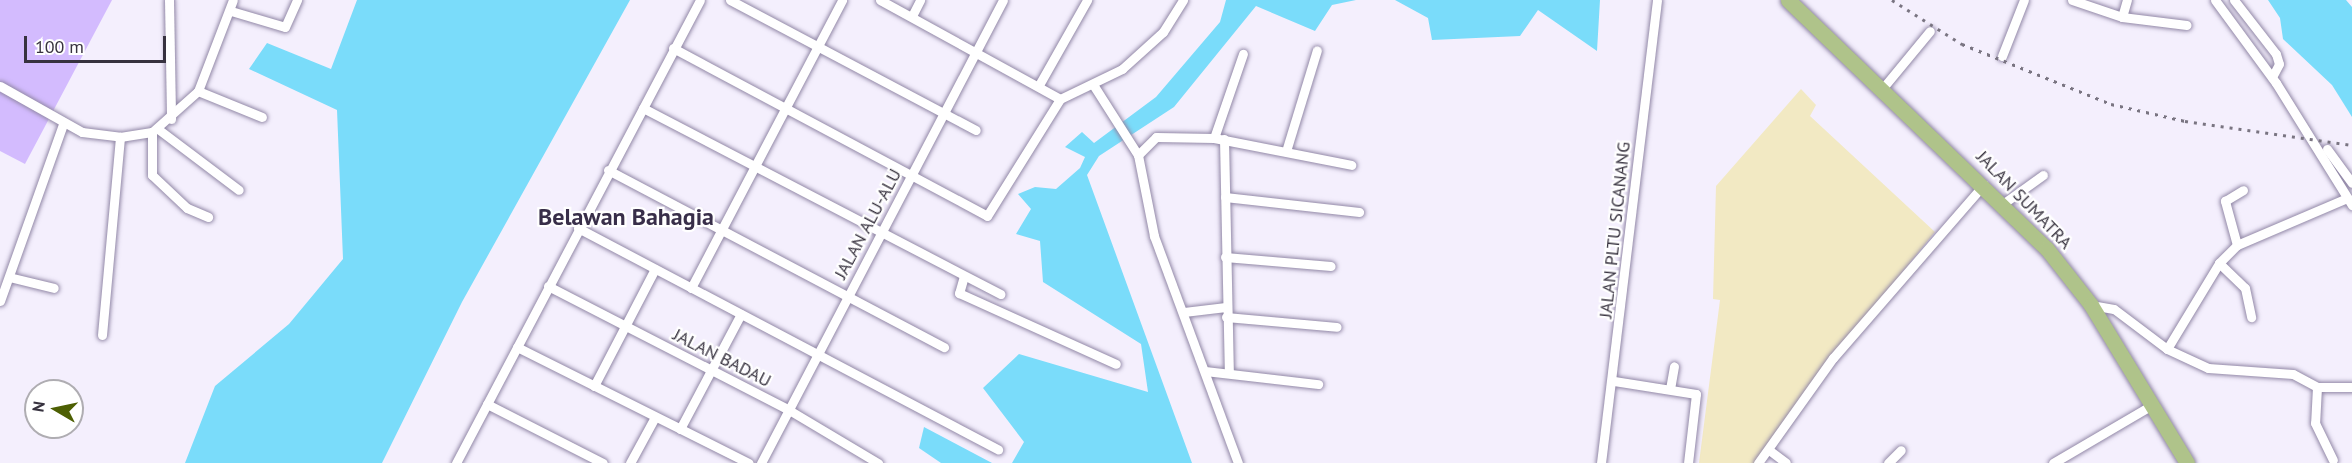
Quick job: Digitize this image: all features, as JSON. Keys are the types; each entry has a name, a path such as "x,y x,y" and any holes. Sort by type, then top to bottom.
{"highway":[{"name":"JALAN SUMATRA","path":"1788,0 2004,203 2091,304 2187,463"}],"street":[{"path":"169,0 171,118"},
{"path":"0,86 63,124 120,137 155,130 171,118 198,91 231,11 233,0"},
{"path":"231,11 285,27 297,0"},
{"path":"456,463 608,170 700,0"},
{"path":"730,0 976,130"},
{"path":"691,288 724,229 842,0"},
{"path":"880,0 978,50 1060,99"},
{"path":"912,16 920,0"},
{"name":"JALAN ALU-ALU","path":"761,463 946,113 1003,0"},
{"path":"1040,85 1087,0"},
{"path":"673,48 914,173 987,216 1060,99 1094,86 1149,47 1183,0"},
{"name":"JALAN PLTU SICANANG","path":"1602,463 1614,381 1657,0"},
{"path":"2072,0 2122,17 2187,25"},
{"path":"2096,10 2100,0"},
{"path":"2122,17 2127,0"},
{"path":"2167,349 2219,263 2237,245 2349,196 2272,77 2215,0"},
{"path":"2234,0 2276,54 2279,64 2272,77"},
{"path":"2002,56 2023,4"},
{"path":"1882,89 1930,31"},
{"path":"1287,148 1317,50"},
{"path":"1229,374 1225,197 1219,138 1243,54"},
{"path":"1094,86 1118,117 1138,155 1154,236 1238,463"},
{"path":"198,91 262,117"},
{"path":"643,108 881,235 1001,294"},
{"path":"0,301 63,124"},
{"path":"155,130 238,190"},
{"path":"155,130 152,176 187,208 208,217"},
{"path":"1138,155 1156,136 1219,138 1287,148 1352,165"},
{"path":"102,335 120,137"},
{"path":"2327,149 2352,183"},
{"path":"608,170 850,294 944,347"},
{"path":"2004,203 2043,175"},
{"path":"1758,463 1770,452 1833,358 1984,184"},
{"path":"2237,245 2225,201 2243,190"},
{"path":"1225,197 1359,212"},
{"path":"578,228 998,449"},
{"path":"1225,257 1331,266"},
{"path":"2219,263 2245,288 2251,317"},
{"path":"594,386 655,269"},
{"path":"964,276 959,293 1116,364"},
{"path":"9,277 54,288"},
{"name":"JALAN BADAU","path":"548,286 789,410 878,463"},
{"path":"2091,304 2114,309 2167,349 2221,372 2298,375 2317,387 2352,387"},
{"path":"1184,312 1226,312 1336,327"},
{"path":"680,429 741,314"},
{"path":"518,347 749,463"},
{"path":"1670,389 1674,366"},
{"path":"1205,371 1318,384"},
{"path":"1614,381 1693,392 1697,398 1688,463"},
{"path":"2317,387 2315,423 2333,460"},
{"path":"487,404 603,463"},
{"path":"2054,463 2152,405"},
{"path":"630,463 655,417"},
{"path":"1888,463 1901,450"},
{"path":"1770,452 1786,463"}],"shaded area":[{"path":"0,0 112,0 25,164 0,151"}],"sand":[{"path":"1801,89 1816,105 1810,116 1935,232 1811,384 1754,463 1699,463 1720,300 1713,299 1716,186"}],"water":[{"path":"357,0 630,0 462,302 382,463 185,463 215,386 289,324 343,259 337,110 249,69 267,43 331,69"},
{"path":"1226,0 1356,0 1332,5 1315,31 1256,6 1174,107 1099,156 1087,175 1192,463 1012,463 1024,442 983,388 1019,354 1148,392 1141,344 1043,282 1040,241 1016,234 1031,209 1018,194 1035,187 1056,189 1080,168 1085,157 1065,147 1082,132 1094,143 1156,97 1220,22"},
{"path":"1395,0 1600,0 1597,51 1538,10 1520,36 1432,40 1428,18"},
{"path":"2268,0 2346,0 2352,7 2352,117 2332,85 2283,39 2280,18"},
{"path":"924,427 992,463 941,463 919,448"}],"railway":[{"path":"1892,0 1962,44 2111,104 2185,121 2352,145"}],"district":[{"name":"Belawan Bahagia","path":"626,217"}]}
